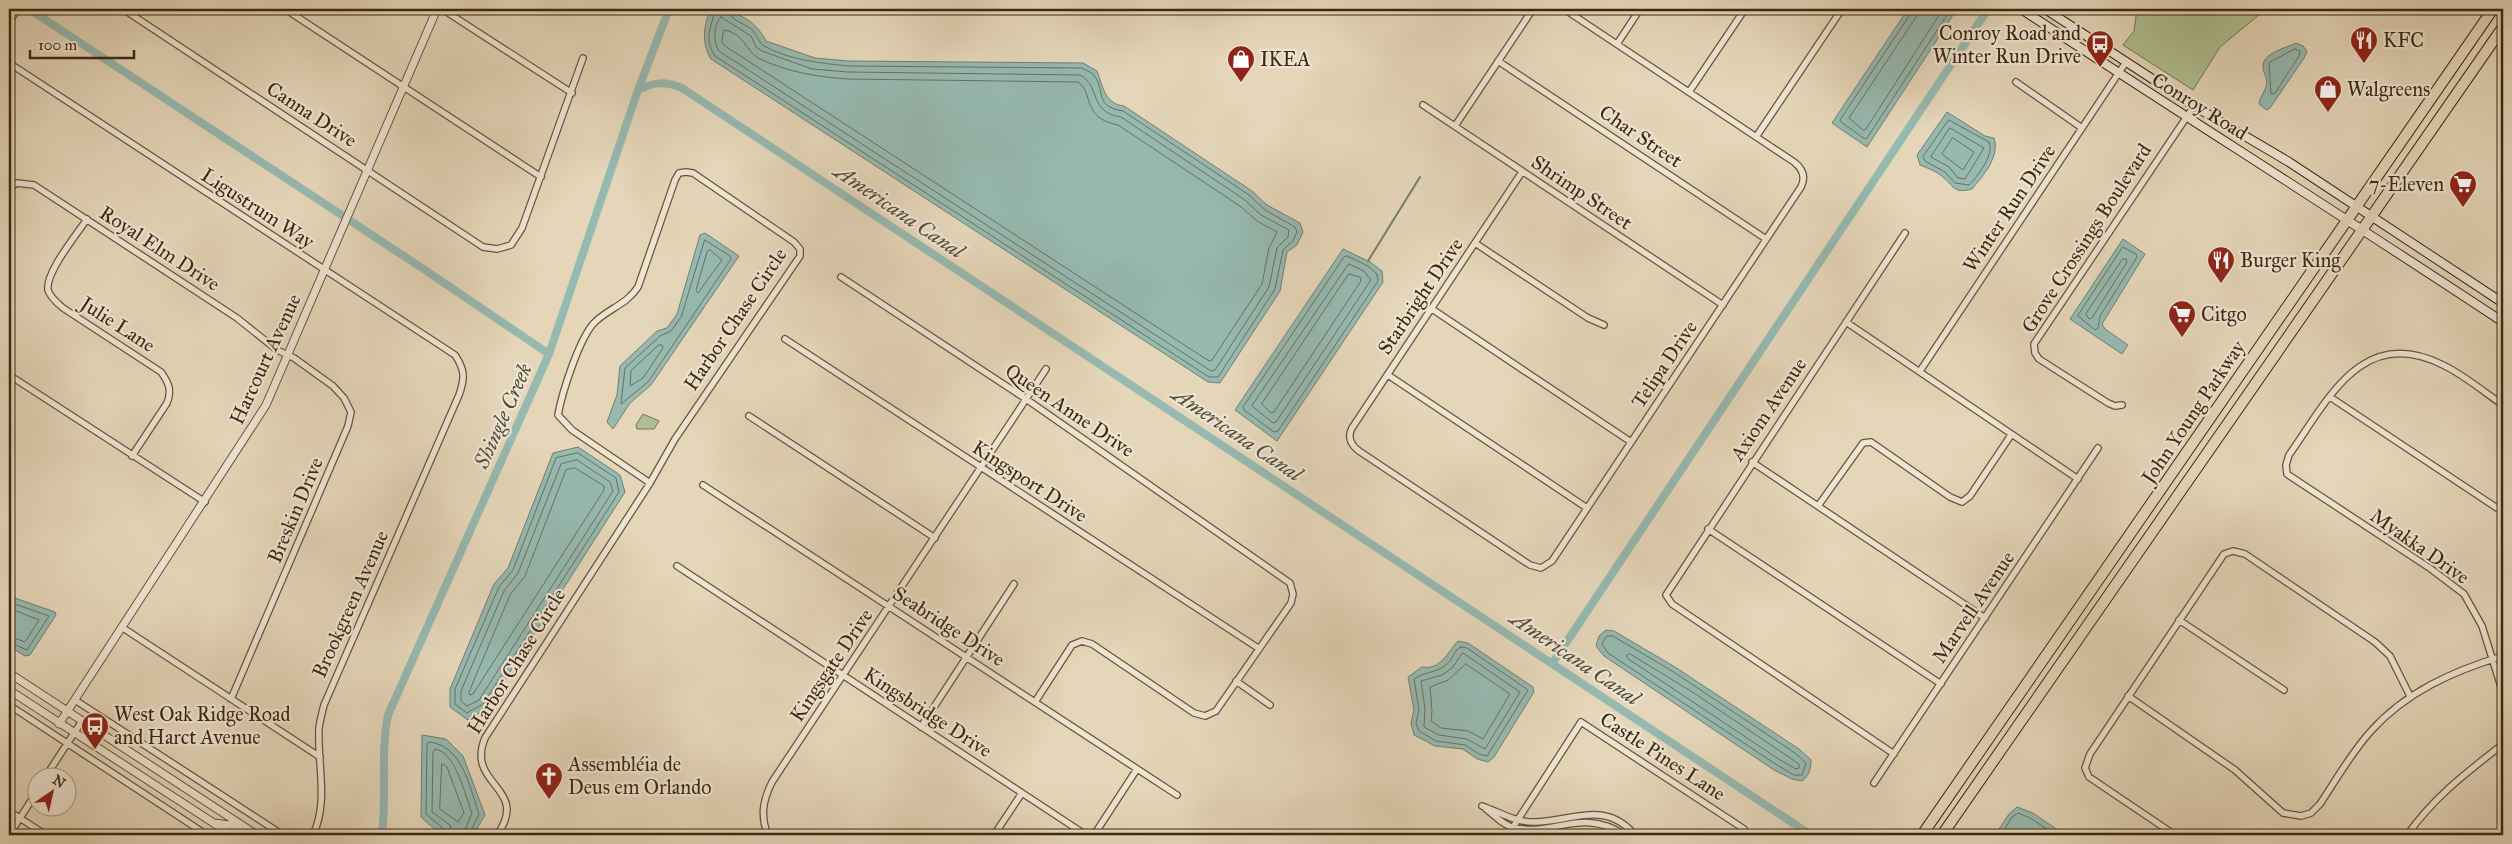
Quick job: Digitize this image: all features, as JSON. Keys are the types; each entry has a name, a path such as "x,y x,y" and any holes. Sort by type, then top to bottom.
{"highway":[{"name":"John Young Parkway","path":"1922,835 2493,9"},
{"name":"John Young Parkway","path":"1942,835 2503,27"},
{"path":"1992,761 1990,750 1994,730"}],"main road":[{"name":"Conroy Road","path":"2021,9 2186,118 2364,229 2502,321"},
{"name":"Conroy Road","path":"2045,9 2194,106 2289,162 2503,303"}],"street":[{"path":"9,22 18,9"},
{"name":"Canna Drive","path":"123,9 483,247 497,248 511,244 522,228 541,177"},
{"path":"285,9 541,177 583,58"},
{"name":"Harcourt Avenue","path":"59,724 260,416 437,9"},
{"path":"442,9 572,93"},
{"path":"1454,126 1533,9"},
{"path":"1564,9 1756,137 1842,9"},
{"path":"1617,44 1640,9"},
{"path":"1689,92 1745,9"},
{"name":"Char Street","path":"1498,61 1766,239"},
{"name":"Winter Run Drive","path":"1920,371 2126,62"},
{"name":"Ligustrum Way","path":"9,63 455,355 463,366 465,379 459,395"},
{"path":"2016,82 2082,128"},
{"name":"Shrimp Street","path":"1423,105 1723,305"},
{"name":"Grove Crossings Boulevard","path":"2122,405 2108,404 2039,358 2035,353 2034,344 2194,106"},
{"name":"Telipa Drive","path":"1541,568 1552,561 1801,188 1803,173 1797,164 1756,137"},
{"name":"Harbor Chase Circle","path":"497,835 505,823 509,812 505,799 487,777 480,762 480,750 485,738 650,483 675,439 800,256 800,249 794,242 693,173 686,172 679,173 675,180 638,287 631,298 595,322 582,341 558,415 572,430 650,483"},
{"name":"Starbright Drive","path":"1522,172 1352,428 1350,440 1359,451 1532,566 1541,568"},
{"name":"Royal Elm Drive","path":"9,188 18,183 34,185 237,318 277,350 288,354"},
{"name":"Julie Lane","path":"87,219 49,278 48,290 54,301 63,308 161,372 169,383 170,395 167,403 132,456"},
{"name":"Axiom Avenue","path":"1894,754 1672,604 1666,595 1668,589 1905,233"},
{"path":"1475,243 1588,318 1604,325"},
{"name":"Queen Anne Drive","path":"841,277 1026,399 1280,573 1290,583 1293,594 1290,603 1258,648"},
{"path":"1432,309 1631,442"},
{"path":"1846,322 2078,479"},
{"name":"Kingsport Drive","path":"785,339 1258,648"},
{"name":"Breskin Drive","path":"232,699 348,426 350,412 344,398 333,386 288,354"},
{"path":"2503,405 2444,365 2424,356 2403,354 2384,355 2358,365 2341,380 2330,397 2503,512"},
{"name":"Kingsgate Drive","path":"768,835 763,814 765,796 1046,369"},
{"path":"9,375 205,502"},
{"path":"1388,375 1587,508"},
{"name":"Brookgreen Avenue","path":"312,835 318,825 322,796 319,727 324,705 459,395"},
{"name":"Myakka Drive","path":"2330,397 2290,455 2286,465 2287,474 2430,569 2464,594 2482,626 2491,660 2503,693"},
{"path":"749,416 934,538"},
{"path":"1818,506 1863,443 1871,442 1950,497 1962,502 1970,496 2011,435"},
{"name":"Marvell Avenue","path":"1874,783 2098,448"},
{"path":"1752,462 1985,618"},
{"name":"Seabridge Drive","path":"703,485 1177,795"},
{"path":"1708,529 1941,684"},
{"path":"2175,835 2089,777 2085,768 2090,754 2217,561 2224,554 2233,551 2245,554 2375,642 2390,656 2410,696"},
{"name":"Kingsbridge Drive","path":"676,566 1086,835"},
{"path":"921,727 1014,584"},
{"path":"2179,620 2284,690"},
{"path":"123,628 320,757"},
{"path":"1035,702 1072,644 1082,641 1092,644 1194,713 1205,716 1216,710 1258,648"},
{"path":"2128,696 2235,770 2283,813 2292,816 2311,813 2320,804 2370,731 2410,696 2448,675 2503,656"},
{"path":"9,673 257,835"},
{"path":"1236,681 1270,705"},
{"path":"9,690 232,835"},
{"path":"75,700 283,835"},
{"path":"9,705 207,835"},
{"path":"53,766 82,721"},
{"name":"Castle Pines Lane","path":"1516,821 1581,722 1744,829 1739,835"},
{"path":"2407,835 2425,810 2443,791 2503,744"},
{"path":"1094,835 1137,769"},
{"path":"994,835 1022,793"},
{"path":"9,835 28,806"},
{"path":"1625,835 1612,826 1592,822 1534,829 1513,828 1482,806 1516,821 1535,822 1592,814 1616,820 1635,835"},
{"path":"9,811 46,835"},
{"path":"1508,835 1516,821"},
{"path":"213,823 231,825 246,835"}],"green space":[{"path":"2137,9 2266,9 2220,47 2193,90 2123,45 2134,31"},
{"path":"643,414 659,421 654,429 637,429 636,425"}],"water":[{"path":"710,9 735,13 750,21 766,41 815,58 848,61 1083,63 1097,71 1103,89 1113,102 1124,106 1252,191 1267,205 1300,223 1303,232 1297,245 1287,252 1280,291 1220,383 1208,382 711,59 706,47 704,34"},
{"path":"1908,9 1957,9 1867,147 1832,123"},
{"path":"2296,43 2303,46 2307,51 2304,58 2267,110 2259,104 2267,83 2263,69 2264,62 2270,55"},
{"path":"1947,112 1985,136 1994,138 1995,152 1990,165 1972,189 1957,190 1940,174 1920,165 1917,155"},
{"path":"705,233 739,256 651,385 630,403 613,429 607,422 617,395 620,366 657,331 667,328 677,314 700,235"},
{"path":"2123,239 2145,254 2102,324 2105,329 2128,345 2122,354 2070,319"},
{"path":"1343,249 1370,262 1382,271 1383,282 1277,441 1235,410"},
{"path":"578,447 620,475 625,492 487,708 468,720 450,707 450,689 494,584 508,568 553,453"},
{"path":"9,596 55,612 56,615 30,655 25,656 9,646"},
{"path":"1606,630 1614,631 1675,667 1799,749 1811,760 1808,775 1802,781 1792,779 1774,770 1604,656 1596,646 1599,636"},
{"path":"1458,641 1468,643 1533,687 1534,692 1494,757 1488,762 1477,759 1463,749 1435,746 1414,735 1411,723 1414,710 1408,677 1422,667 1434,666 1439,663"},
{"path":"422,735 446,739 463,756 485,815 473,835 444,833 421,817"},
{"path":"2017,807 2033,813 2065,835 1995,835 2009,814"}],"waterway":[{"path":"29,9 549,354"},
{"name":"Shingle Creek","path":"382,835 384,745 388,715 549,354 638,90 669,9"},
{"path":"1552,664 1988,9"},
{"name":"Americana Canal","path":"638,90 660,83 682,88 1811,835"},
{"path":"1368,261 1420,177"}],"place":[{"name":"KFC","path":"2364,64"},
{"name":"Conroy Road and Winter Run Drive","path":"2100,68"},
{"name":"IKEA","path":"1241,83"},
{"name":"Walgreens","path":"2328,113"},
{"name":"7-Eleven","path":"2463,208"},
{"name":"Burger King","path":"2221,284"},
{"name":"Citgo","path":"2182,338"},
{"name":"West Oak Ridge Road and Harct Avenue","path":"95,750"},
{"name":"Assembléia de Deus em Orlando","path":"549,800"}]}
